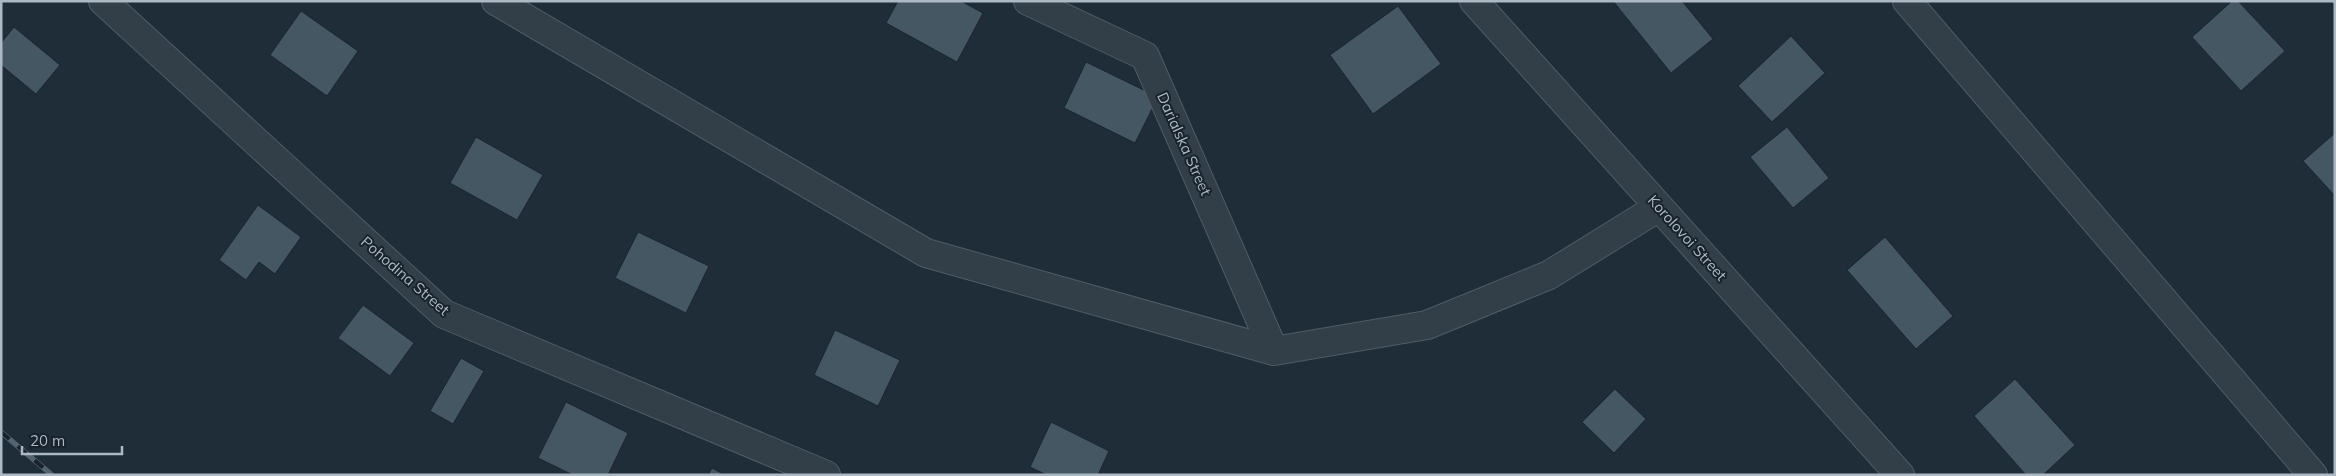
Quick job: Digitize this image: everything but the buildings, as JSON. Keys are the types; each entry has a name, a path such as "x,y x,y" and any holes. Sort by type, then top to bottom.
{"street":[{"name":"Pohodina Street","path":"103,1 444,314 826,475"},
{"path":"496,1 926,254 1274,351 1427,325 1549,275 1659,207"},
{"name":"Darialska Street","path":"1028,1 1145,56 1274,351"},
{"name":"Korolovoi Street","path":"1474,1 1900,475"},
{"path":"1907,1 2313,475"}],"tram line":[{"path":"2332,1 2335,5"}],"railway":[{"path":"1,432 52,475"}]}
